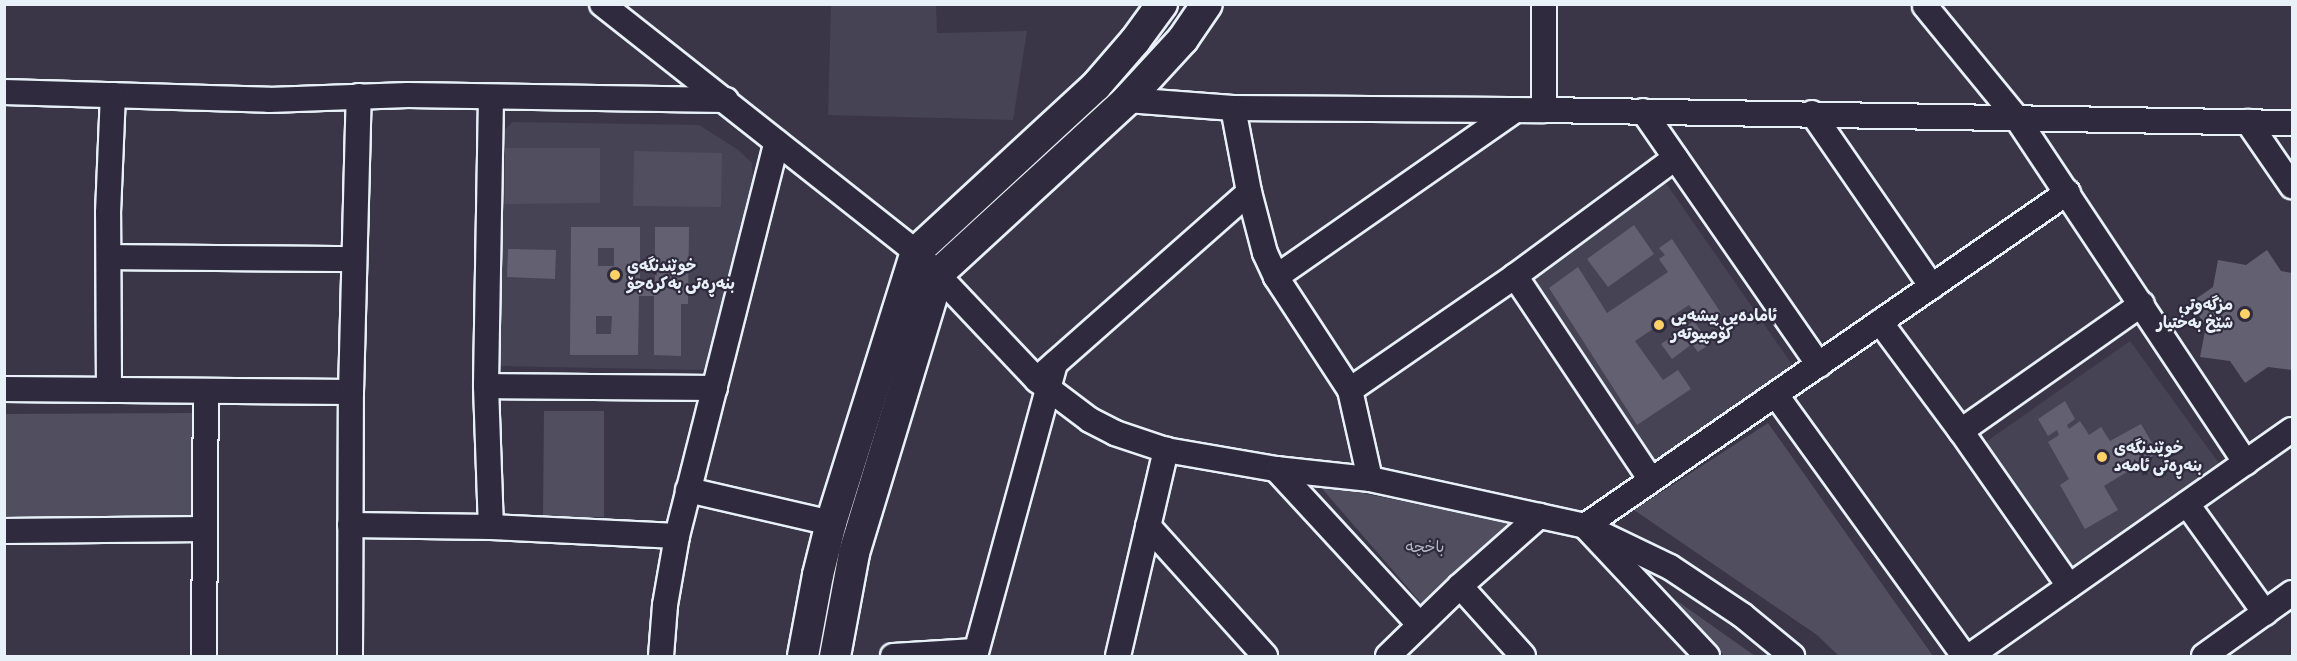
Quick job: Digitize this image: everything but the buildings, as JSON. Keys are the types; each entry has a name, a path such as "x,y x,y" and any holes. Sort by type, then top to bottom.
{"main road":[{"path":"803,657 818,575 831,523 916,252 1096,86 1135,41 1162,4"},
{"path":"835,657 854,553 939,273 1127,100 1183,39 1207,4"}],"street":[{"path":"602,4 916,252 939,273 1042,385 1066,404 1107,429 1166,450 1276,469 1370,479 1586,526 1670,567 1742,615 1786,655"},
{"path":"1544,4 1544,110"},
{"path":"1925,6 2016,117 2246,462"},
{"path":"4,92 269,100 358,96 726,100"},
{"path":"109,390 109,257 113,95"},
{"path":"350,657 351,392 358,96"},
{"path":"491,97 486,386 491,527"},
{"path":"1127,100 1233,108 1812,113 2292,123"},
{"path":"1233,108 1249,192 1265,253 1276,277 1350,390 1370,479"},
{"path":"1276,277 1515,110"},
{"path":"1643,111 1819,365"},
{"path":"1812,113 1932,287"},
{"path":"2248,122 2292,186"},
{"path":"661,657 665,605 677,536 777,142"},
{"path":"1350,390 1515,276 1675,158"},
{"path":"893,657 975,654 1042,385 1055,364 1249,192"},
{"path":"1586,526 2068,192"},
{"path":"109,257 354,259"},
{"path":"1515,276 1651,480"},
{"path":"1961,431 2142,304"},
{"path":"1881,322 1961,431 2069,586"},
{"path":"486,386 715,388"},
{"path":"4,389 351,392"},
{"path":"204,657 206,392"},
{"path":"1776,395 1964,657"},
{"path":"1970,657 2292,430"},
{"path":"1118,657 1166,450"},
{"path":"1276,469 1420,625"},
{"path":"688,490 831,523"},
{"path":"2187,504 2265,613"},
{"path":"1388,657 1460,586 1539,516"},
{"path":"350,525 491,527 677,536"},
{"path":"1148,526 1265,657"},
{"path":"1586,526 1707,657"},
{"path":"4,531 205,529"},
{"path":"1460,586 1523,657"},
{"path":"2204,657 2292,593"}],"shaded area":[{"path":"831,5 936,5 937,33 1027,31 1013,120 828,115"},
{"name":"خوێندنگەی بنەڕەتی بەکرەجۆ","path":"512,122 699,125 737,149 752,163 753,183 706,370 500,366 502,133"},
{"name":"ئامادەیی پیشەیی کۆمپیوتەر","path":"1666,183 1793,366 1651,466 1526,283"},
{"name":"خوێندنگەی بنەڕەتی ئامەد","path":"2130,341 2223,469 2071,574 1980,446"}],"green space":[{"path":"505,148 600,148 600,203 505,204"},
{"path":"634,151 722,153 721,207 633,206"},
{"path":"544,411 604,411 604,517 543,517"},
{"path":"192,413 192,520 5,521 5,414"},
{"path":"1768,423 1933,656 1839,656 1817,635 1634,510"},
{"name":"باخچە","path":"1318,484 1514,524 1422,604"},
{"path":"1666,593 1755,656 1724,656"}],"place":[{"name":"خوێندنگەی بنەڕەتی بەکرەجۆ","path":"615,275"},
{"name":"مزگەوتی شێخ بەختیار","path":"2245,314"},
{"name":"ئامادەیی پیشەیی کۆمپیوتەر","path":"1659,325"},
{"name":"خوێندنگەی بنەڕەتی ئامەد","path":"2102,457"}]}
